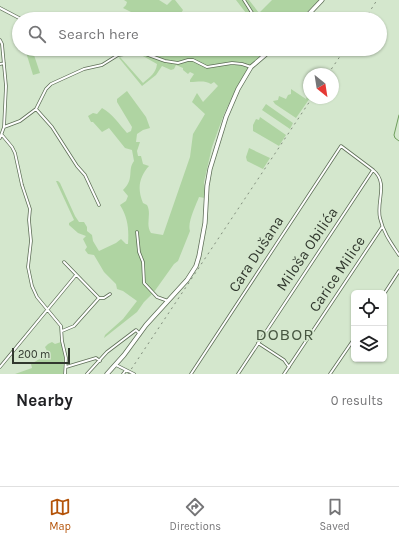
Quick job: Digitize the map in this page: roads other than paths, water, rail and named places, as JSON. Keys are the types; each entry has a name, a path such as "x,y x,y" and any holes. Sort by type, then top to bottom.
{"main road":[{"path":"311,12 322,0"},
{"path":"107,374 187,280 196,266 206,216 207,186 214,152 226,116 238,89 251,67 264,56"}],"street":[{"path":"244,0 252,12"},
{"path":"0,8 12,14"},
{"path":"0,40 2,44 6,86 5,122 1,137 12,147 15,153 22,185 30,209 29,228 31,241 28,267 32,286 34,293 47,310 59,322 62,331 62,342 66,358 65,374"},
{"path":"4,127 26,117 36,109 46,88 51,84 84,69 102,65 116,56"},
{"path":"151,56 178,64 188,60 193,60 207,66 232,63 251,67"},
{"path":"0,64 4,63"},
{"path":"36,109 52,126 77,166 85,175 99,205"},
{"path":"5,122 8,125"},
{"name":"Cara Dušana","path":"191,374 340,146 373,170"},
{"path":"373,170 382,182 379,208 382,227 399,255"},
{"name":"Miloša Obilića","path":"238,374 373,170"},
{"name":"Carice Milice","path":"284,374 382,227"},
{"path":"137,232 139,252 143,262 144,283 157,297 168,301"},
{"path":"64,262 99,298"},
{"path":"387,290 399,271"},
{"path":"0,367 76,275"},
{"path":"62,331 74,326 99,298 104,298 110,294"},
{"path":"87,374 107,352 136,330 140,334"},
{"path":"258,343 284,360 289,367"},
{"path":"330,374 351,343"},
{"path":"66,367 96,358 100,360"},
{"path":"116,365 134,374"},
{"path":"122,374 126,370"}],"waterway":[{"path":"399,115 394,135 399,141"}],"railway":[{"path":"369,12 377,0"},
{"path":"332,68 340,56"},
{"path":"128,374 308,104"}],"district":[{"name":"DOBOR","path":"285,334"}]}
